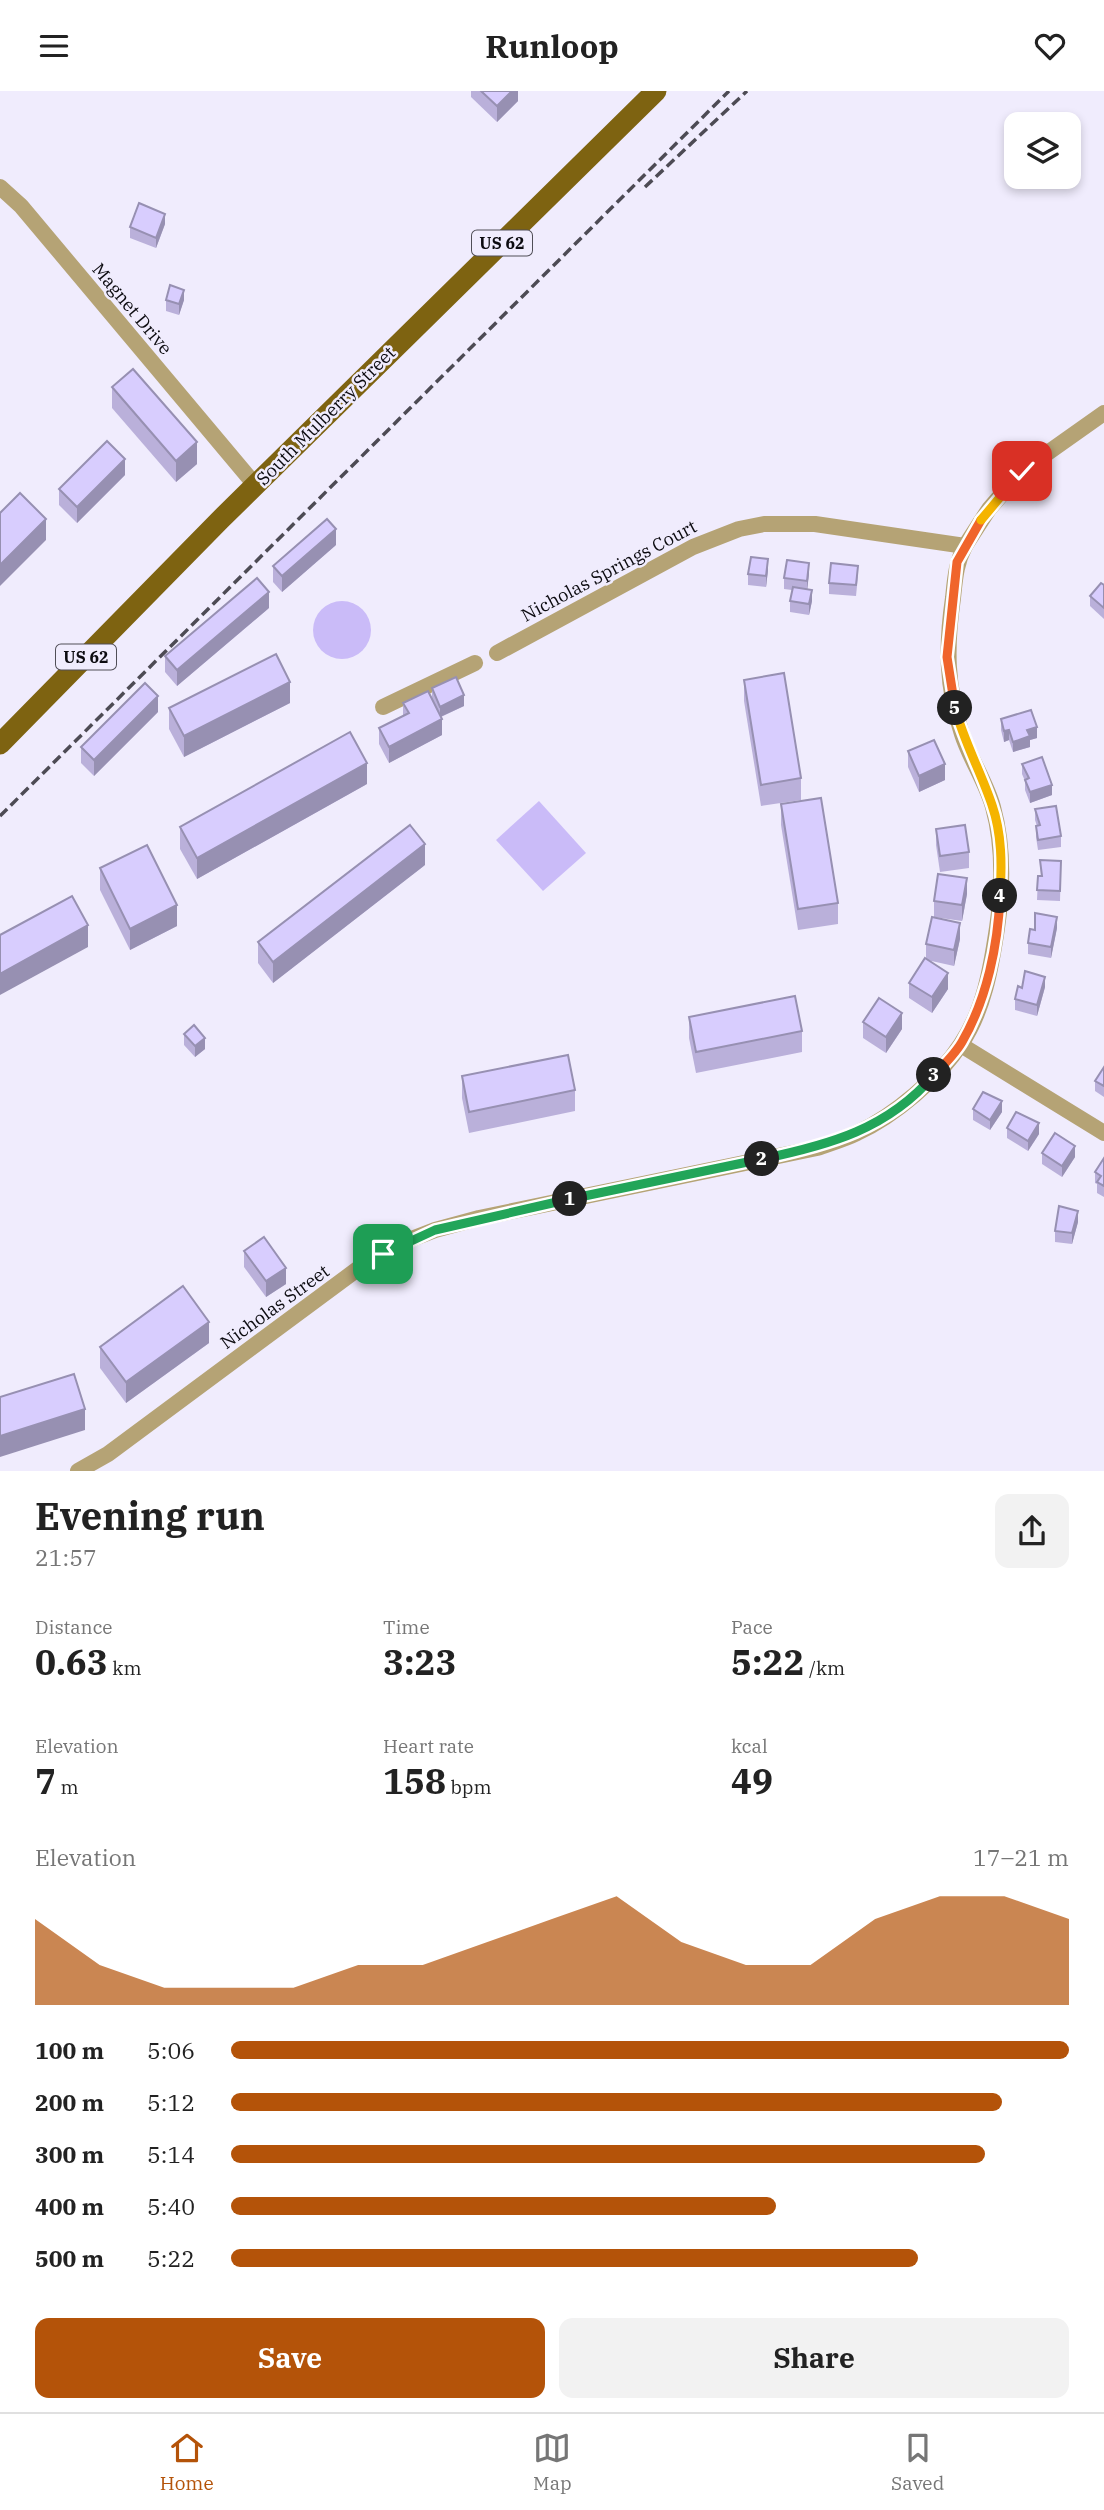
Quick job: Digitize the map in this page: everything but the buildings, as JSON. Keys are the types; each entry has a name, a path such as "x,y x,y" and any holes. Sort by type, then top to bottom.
{"main road":[{"name":"South Mulberry Street","path":"0,744 256,486 656,91"}],"street":[{"name":"Magnet Drive","path":"0,187 27,213 231,460 256,486"},
{"path":"965,546 989,509 1022,471 1104,413"},
{"name":"Nicholas Springs Court","path":"497,653 693,547 739,529 764,524 815,524 965,546"},
{"name":"Nicholas Street","path":"78,1471 108,1454 359,1268 409,1240 479,1218 817,1148 858,1133 888,1116 929,1082 961,1045 973,1022 990,971 1000,905 1002,858 993,806 962,735 951,695 947,657 957,562 965,546"},
{"path":"383,707 475,663"},
{"path":"961,1045 1104,1133"}],"shaded area":[{"path":"342,601 353,603 366,614 371,630 369,641 358,654 342,659 331,657 318,646 313,630 315,619 326,606"},
{"path":"539,801 586,853 543,891 496,840"}],"railway":[{"path":"0,816 729,91"},
{"path":"645,187 747,91"}],"route":[{"path":"383,1254 435,1230 479,1218 817,1148 858,1133 888,1116 929,1082 961,1045 973,1022 990,971 1000,905 1002,858 993,806 962,735 951,695 947,657 949,626 957,562 989,509 1022,471"}]}
